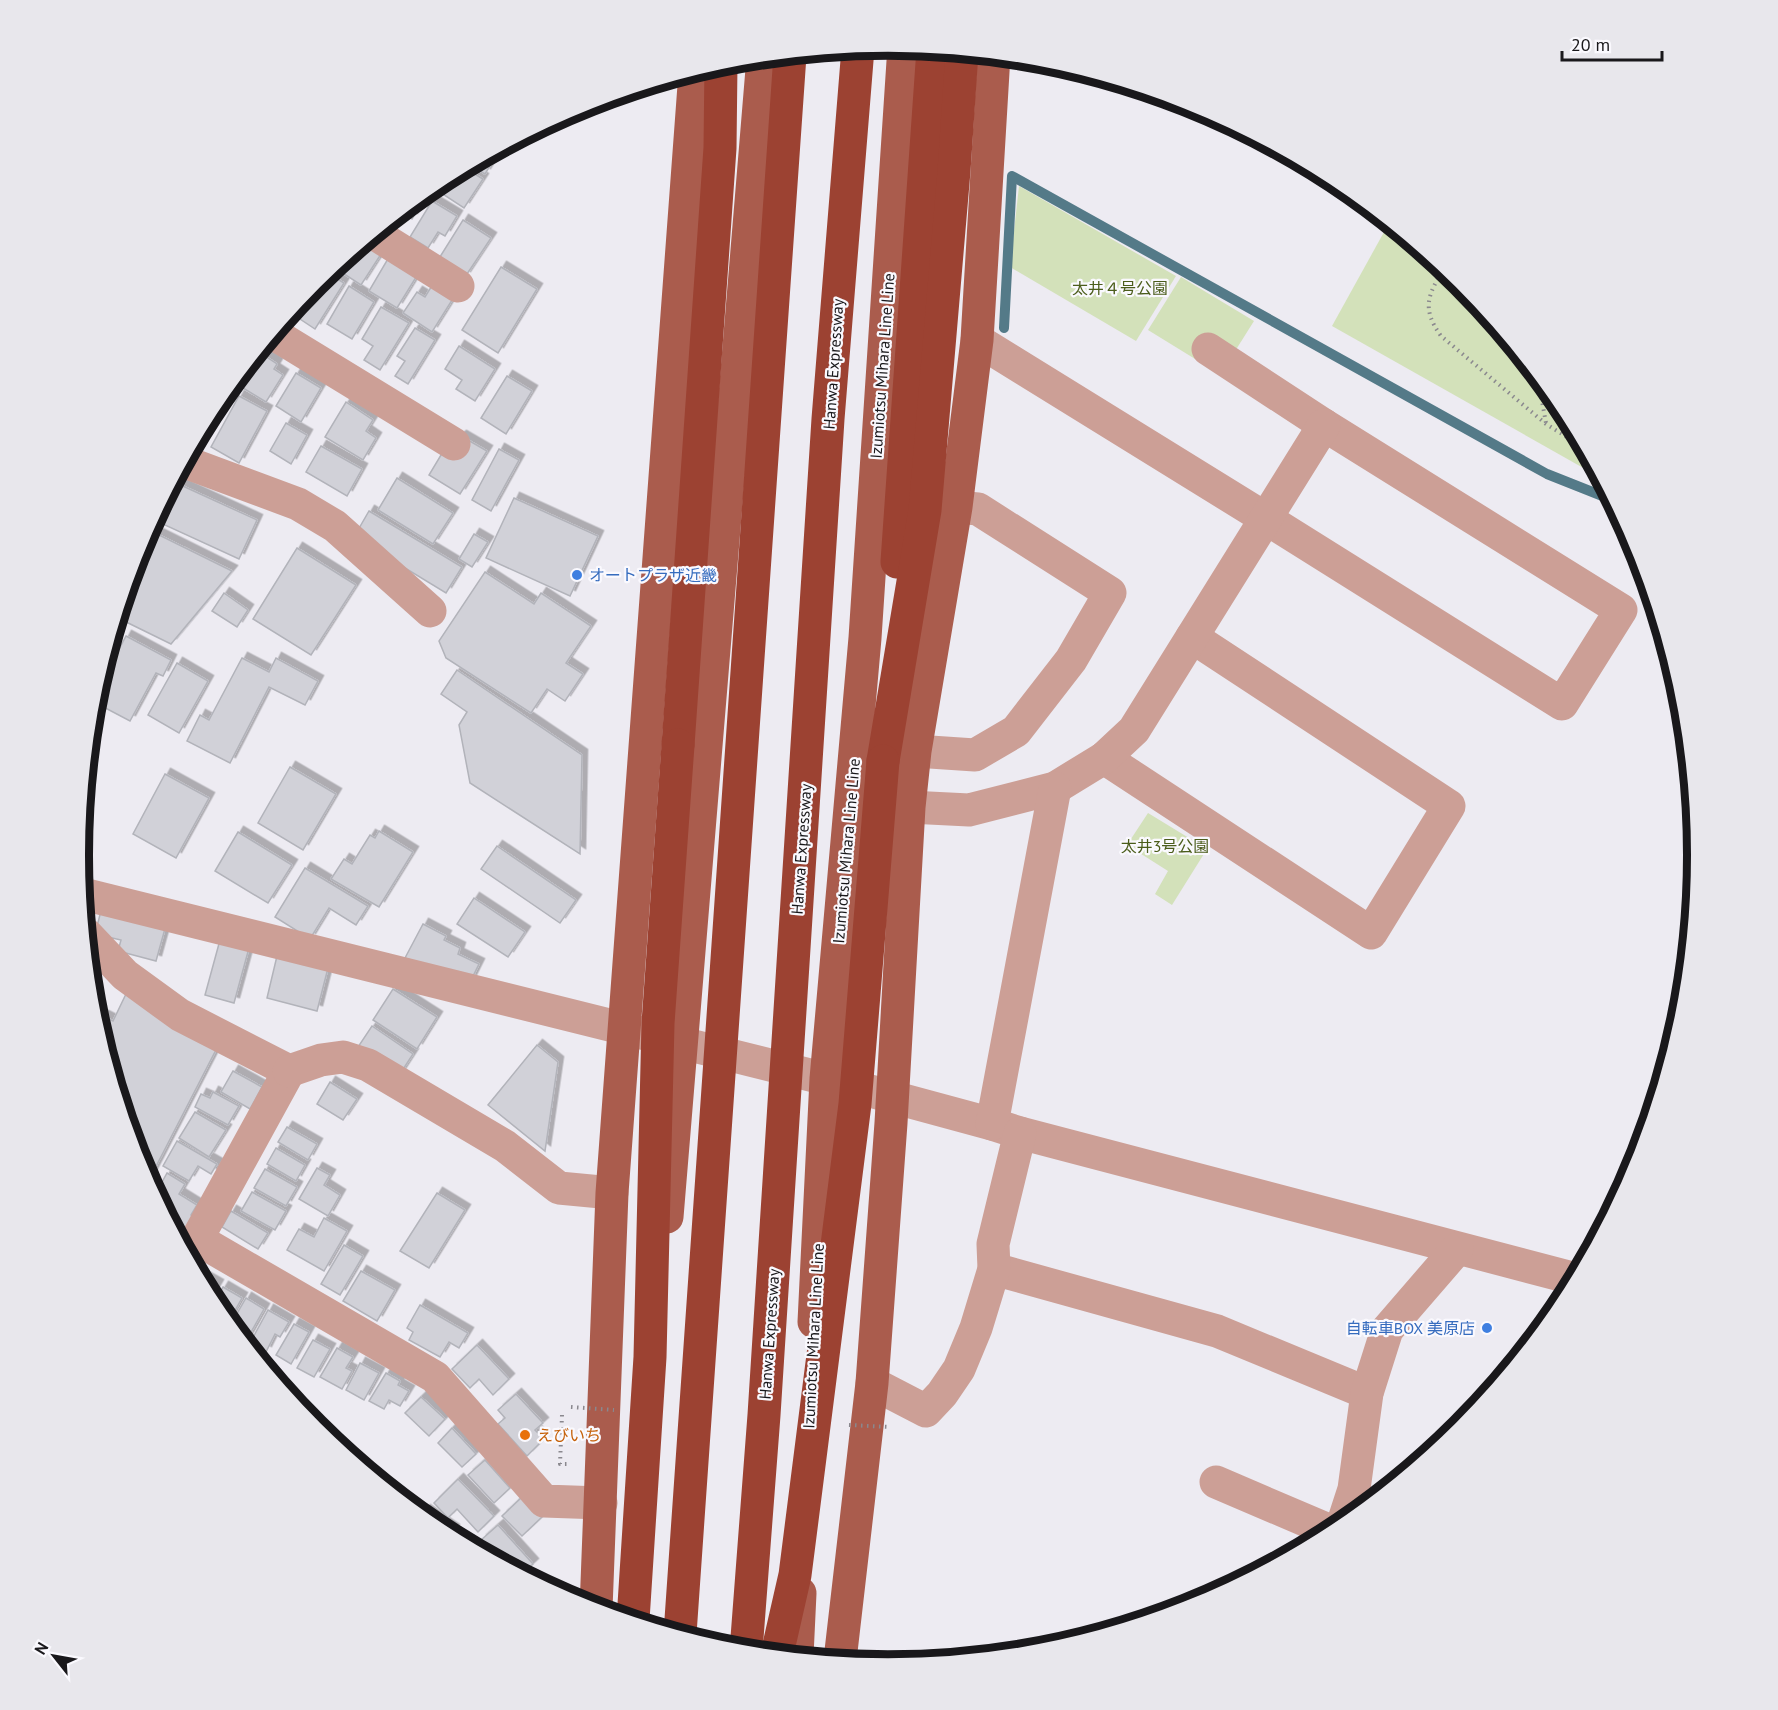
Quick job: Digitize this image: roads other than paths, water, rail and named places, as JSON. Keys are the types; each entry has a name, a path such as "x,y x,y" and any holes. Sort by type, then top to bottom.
{"highway":[{"name":"Hanwa Expressway","path":"747,1641 764,1415 828,419 857,57"},
{"path":"779,1647 795,1575 855,1104 883,760 932,57"},
{"path":"883,760 925,510 962,59"},
{"path":"681,1627 763,410 790,62"},
{"path":"633,1612 650,1357 658,1023 720,147 721,74"}],"main road":[{"name":"Izumiotsu Mihara Line Line","path":"797,1649 826,1079 865,639 903,56"},
{"path":"841,1653 872,1383 893,1097 909,807 915,751 956,507 977,339 994,62"},
{"path":"634,1612 762,66"},
{"path":"596,1599 612,1192 694,80"}],"street":[{"path":"381,238 458,286"},
{"path":"280,338 454,444"},
{"path":"977,339 1562,704 1621,610 1324,425 1208,349"},
{"path":"909,807 969,810 1055,788 1104,758 1134,730 1324,425"},
{"path":"192,465 298,504 335,526 430,610"},
{"path":"915,751 975,755 1016,731 1071,660 1110,593 978,509 956,507"},
{"path":"1104,758 1371,933 1449,806 1192,637"},
{"path":"872,1383 926,1411 942,1394 959,1369 976,1328 994,1269 993,1244 1006,1129 1055,788"},
{"path":"91,896 826,1079 1006,1129 1568,1277"},
{"path":"94,943 125,975 180,1015 289,1071"},
{"path":"601,1503 544,1501 435,1377 197,1239 289,1071 321,1060 343,1057 368,1065 505,1146 559,1188 612,1192"},
{"path":"1347,1510 1354,1489 1367,1393 1387,1330 1457,1249"},
{"path":"994,1269 1216,1331 1367,1393"},
{"path":"1216,1482 1321,1527"}],"waterway":[{"path":"1004,328 1012,176 1547,474 1604,496"}],"place":[{"name":"オートプラザ近畿","path":"577,575"},
{"name":"自転車BOX 美原店","path":"1487,1328"},
{"name":"えびいち","path":"525,1435"}],"park label":[{"name":"太井４号公園","path":"1120,288"},
{"name":"太井3号公園","path":"1165,846"}]}
